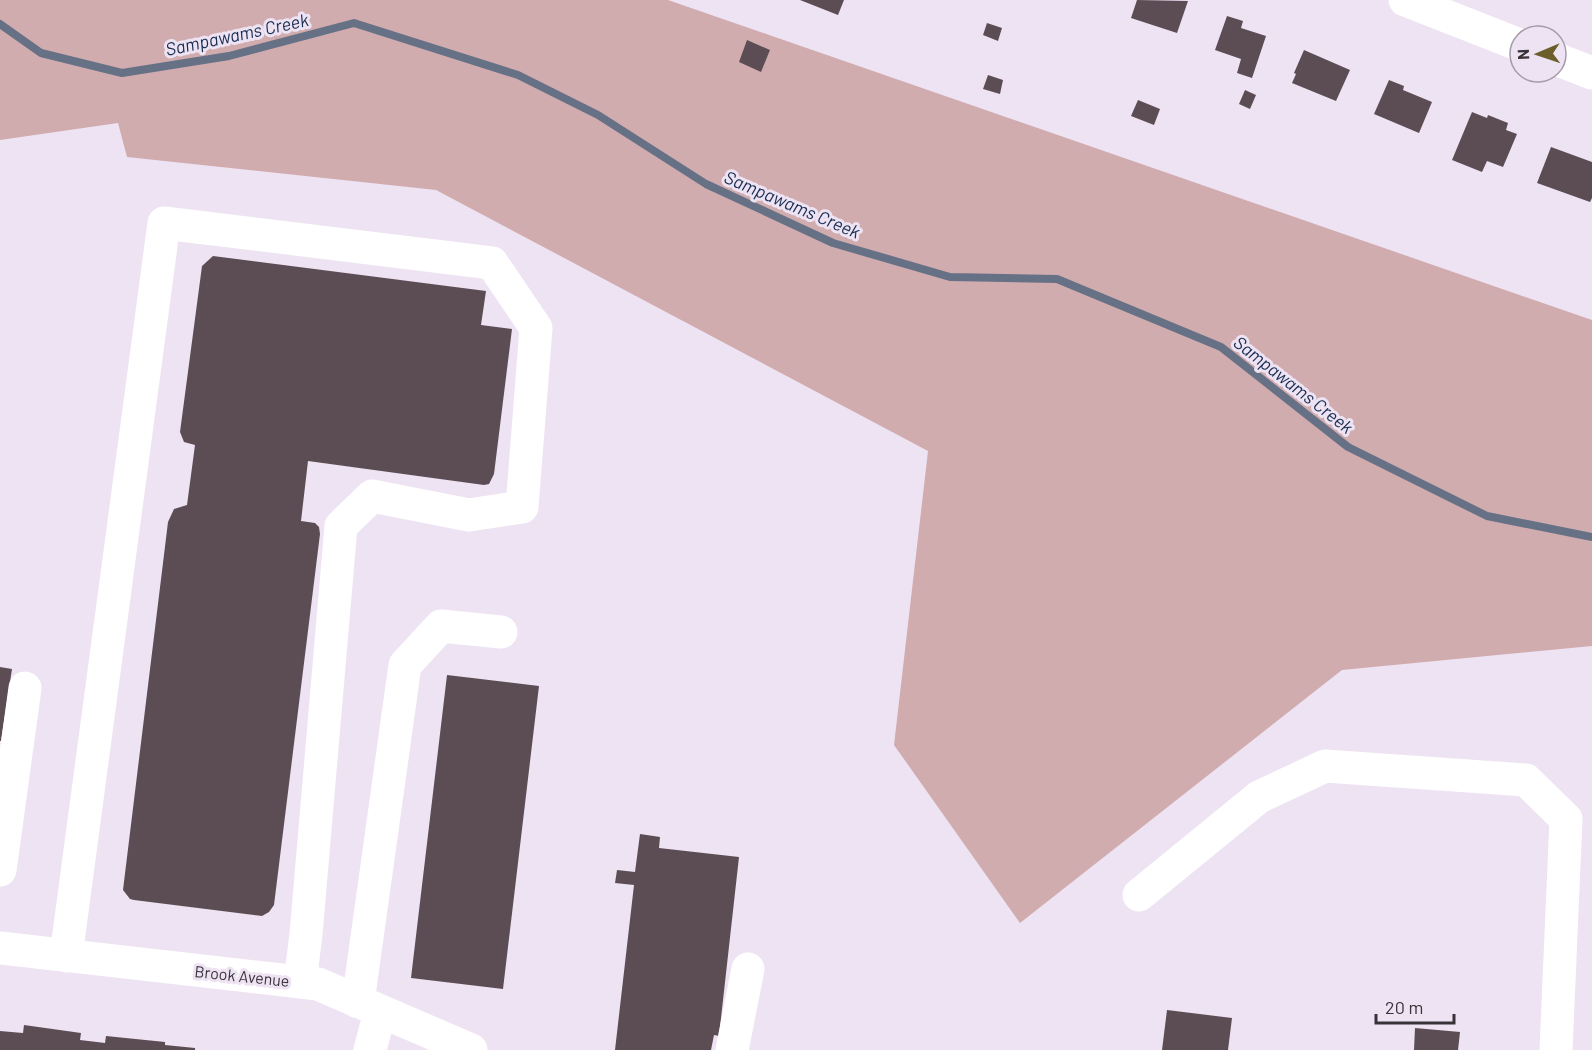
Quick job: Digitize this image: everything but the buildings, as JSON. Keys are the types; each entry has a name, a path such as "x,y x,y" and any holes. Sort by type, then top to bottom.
{"street":[{"path":"1405,0 1508,40"},
{"path":"1568,64 1592,73"},
{"path":"66,956 164,223 492,263 536,328 522,507 469,515 372,496 341,526 300,982"},
{"path":"370,1050 369,1007 405,665 441,626 501,632"},
{"path":"0,870 25,688"},
{"path":"1139,895 1259,797 1324,766 1526,780 1566,819 1556,1050"},
{"name":"Brook Avenue","path":"0,948 318,984 471,1050"},
{"path":"732,1050 748,969"}],"shaded area":[{"path":"0,0 668,0 1592,320 1592,646 1342,670 1020,923 894,745 928,451 436,190 127,157 118,123 0,140"}],"waterway":[{"name":"Sampawams Creek","path":"0,24 41,53 122,73 229,56 354,23 518,75 598,115 706,184 833,243 950,277 1057,279 1221,347 1348,447 1487,516 1592,537"}]}
